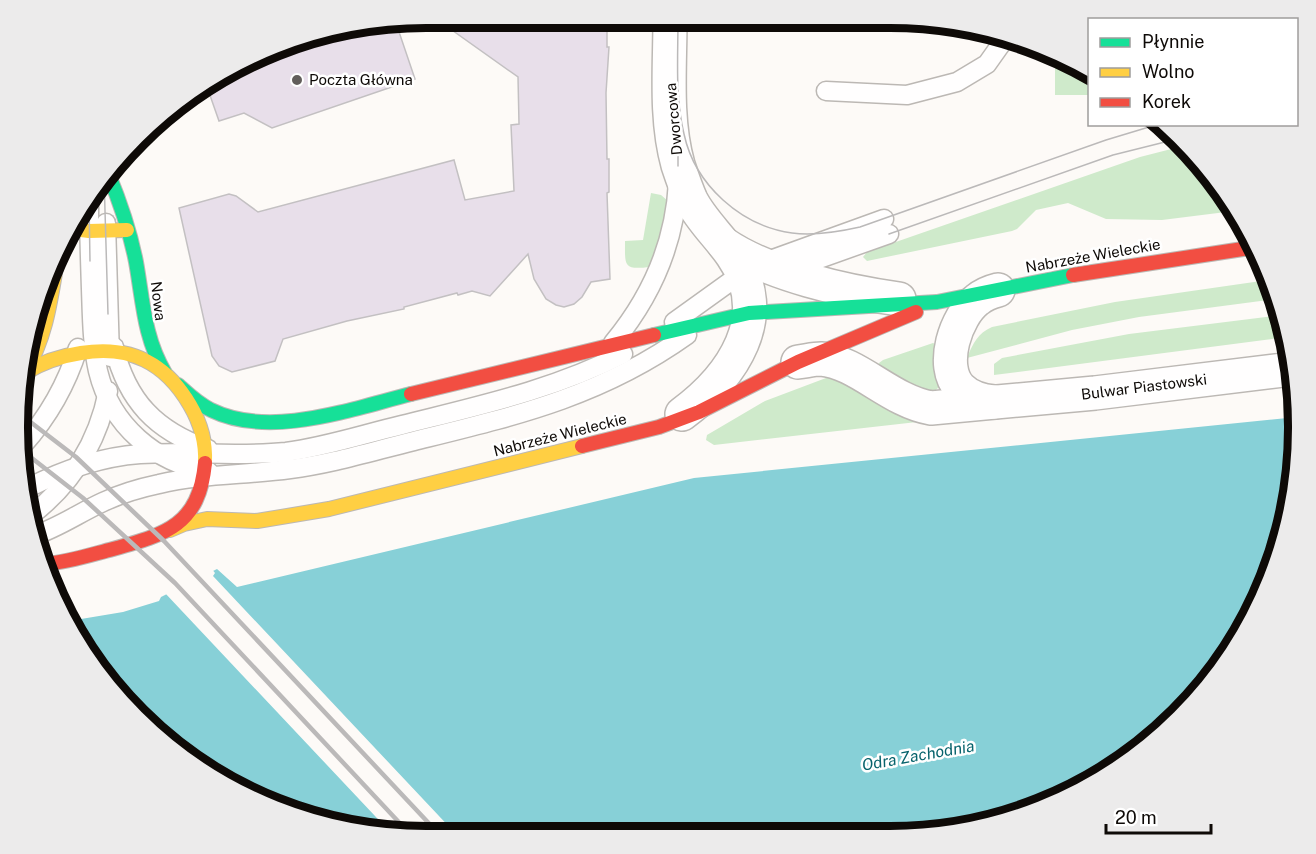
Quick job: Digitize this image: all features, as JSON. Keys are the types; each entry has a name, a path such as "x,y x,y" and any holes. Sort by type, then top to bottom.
{"street":[{"name":"Dworcowa","path":"670,28 670,114 678,166 691,200 722,242 757,283"},
{"name":"Nowa","path":"111,183 136,260 145,331 152,351 165,373"},
{"path":"90,230 127,230"},
{"name":"Nabrzeże Wieleckie","path":"53,563 152,538 184,524 207,519 257,521 321,510 659,428 713,406 798,362 937,303 1110,268 1245,249"},
{"path":"659,428 699,400 728,370 744,339 757,283 865,293 937,303"},
{"name":"Nabrzeże Wieleckie","path":"757,283 937,303"},
{"name":"Bulwar Piastowski","path":"996,402 972,397 959,387 953,376 950,359 954,337 965,313 976,300 998,290"},
{"path":"35,353 45,329 51,298"},
{"path":"33,369 52,358 99,351 145,360 165,373 200,405 229,418 251,422 296,421 704,322"},
{"name":"Bulwar Piastowski","path":"798,362 821,359 838,363 888,392 922,406 942,408 1095,393 1283,370"},
{"path":"170,530 183,520 193,506 205,463 194,414 178,386"}],"lane":[{"path":"826,91 907,95 957,82 987,64 1001,45"},
{"path":"480,424 524,409 553,393 582,373 612,344 641,305 661,262 675,214 678,166"},
{"path":"96,205 90,230 90,261 99,351 107,396 116,414 131,433 158,454 185,467 254,454 308,448 521,395 582,373 757,283 886,227"},
{"path":"28,438 55,401 99,351 108,314 90,230"},
{"path":"99,351 144,410 205,463 262,472 322,464 551,405 606,382 659,354 757,283"},
{"path":"37,510 56,495 79,466 94,437 107,396"},
{"path":"33,485 79,466 122,456 158,454"},
{"path":"42,532 125,493 159,484 205,463"}],"green space":[{"path":"1055,65 1088,82 1088,95 1055,95"},
{"path":"1174,148 1205,184 1224,212 1162,220 1106,219 1068,203 1036,210 1012,231 867,261 863,257 867,252 1140,157"},
{"path":"651,193 661,195 668,201 661,233 650,267 630,267 625,256 625,241 643,240"},
{"path":"1259,281 1266,300 1139,317 1072,330 967,358 976,339 992,327 1115,302"},
{"path":"1272,316 1277,338 994,375 994,364 1002,358 1129,334"},
{"path":"933,343 939,346 942,376 941,383 933,392 925,395 880,368 879,363 883,360"},
{"path":"837,377 896,413 917,422 714,445 706,440 707,435 765,401 826,378"}],"water":[{"name":"Odra Zachodnia","path":"1288,418 1287,453 1280,505 1266,555 1234,626 1189,690 1152,727 1088,772 1041,795 967,818 889,826 427,826 349,818 275,795 228,772 184,743 164,727 127,690 111,670 79,619 123,612 159,601 161,597 217,569 237,587 694,478"}],"pier":[{"path":"211,568 215,573 213,576 448,826 381,823 165,593 161,594"}],"building":[{"path":"449,28 607,28 609,192 607,193 610,279 591,282 582,297 574,304 564,307 556,305 546,299 534,279 528,254 490,296 472,291 458,295 457,293 404,307 404,309 347,321 283,339 275,361 232,372 219,366 212,356 179,208 229,194 236,196 258,212 454,160 465,200 514,191 511,125 519,124 518,77"},
{"path":"398,29 415,79 272,128 244,113 219,121 209,94 251,70 324,42"}],"tram line":[{"path":"678,28 679,106 684,134 698,170 723,200 738,212 755,222 792,233 826,233 860,227 1106,140 1151,126"},
{"path":"678,133 678,166"},
{"path":"889,234 1113,155 1167,141"},
{"path":"105,194 108,314"},
{"path":"89,217 90,261"}],"railway":[{"path":"28,420 76,457 164,541 431,826"},
{"path":"29,456 83,498 175,583 402,825"}],"traffic: fast":[{"path":"112,183 131,239 148,333 165,373"},
{"path":"654,335 749,313 937,302 1073,275"},
{"path":"178,385 197,402 211,410 234,418 259,422 284,422 311,418 411,394"}],"traffic: slow":[{"path":"81,230 127,230"},
{"path":"36,348 51,297"},
{"path":"33,369 66,356 99,351 115,352 144,360 169,378 190,405 202,433 205,463"},
{"path":"170,530 207,519 257,521 329,509 582,446"}],"traffic: jam":[{"path":"1073,275 1245,249"},
{"path":"582,446 659,427 699,412 798,362 916,312"},
{"path":"411,394 654,335"},
{"path":"53,563 132,544 164,532 177,524 196,500 202,484 205,463"}],"place":[{"name":"Poczta Główna","path":"297,80"}]}
